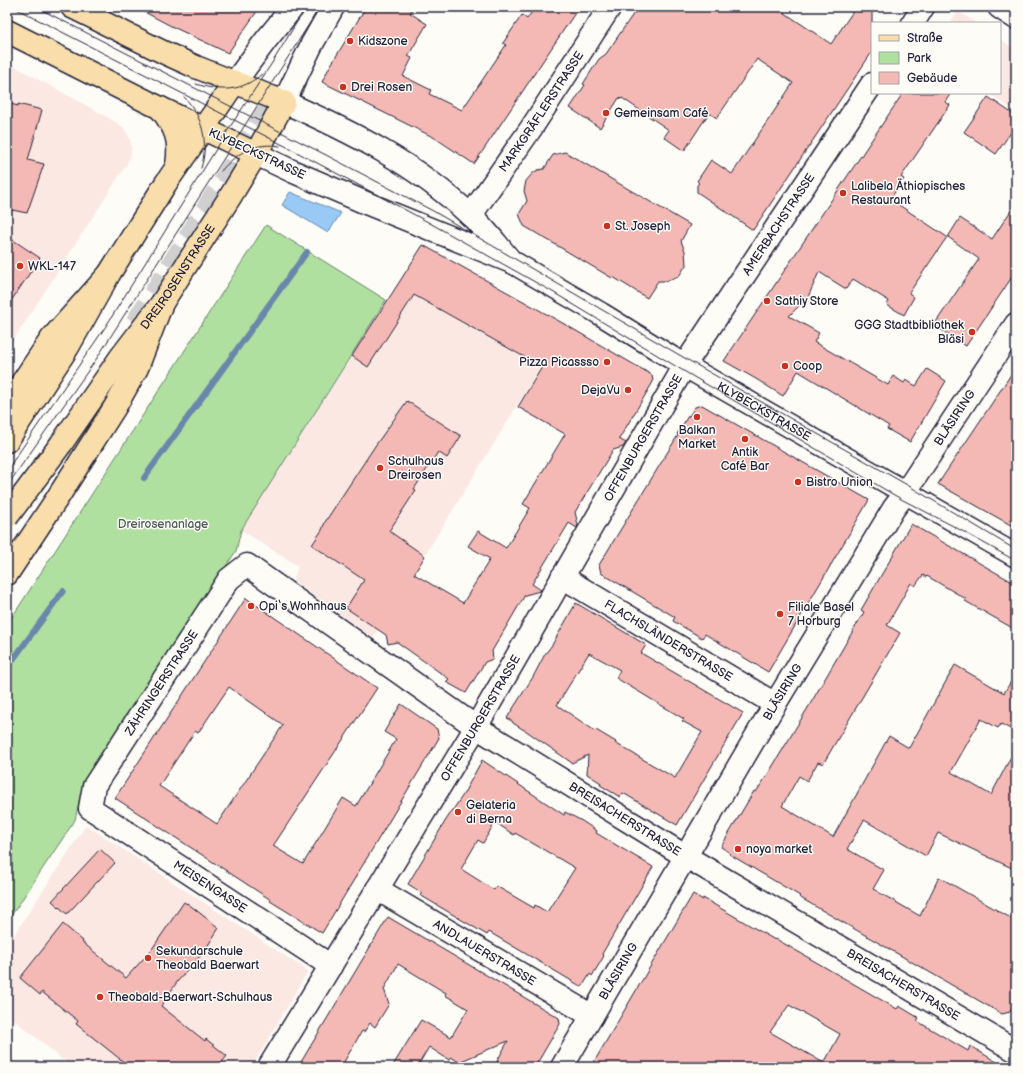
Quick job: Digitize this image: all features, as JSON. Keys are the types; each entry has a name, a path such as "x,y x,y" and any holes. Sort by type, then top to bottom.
{"main road":[{"name":"KLYBECKSTRASSE","path":"72,7 196,67 284,102"},
{"name":"KLYBECKSTRASSE","path":"7,31 160,108 256,154"},
{"path":"7,441 15,412 52,338 109,274 177,165 235,82"},
{"name":"DREIROSENSTRASSE","path":"7,518 61,444 120,358 162,303 230,197 256,154 284,102"},
{"path":"160,108 169,118 177,136 179,145 177,165"},
{"path":"7,574 115,407 137,368 162,303"}],"street":[{"path":"235,82 293,7"},
{"path":"284,102 312,44 333,7"},
{"name":"MARKGRÄFLERSTRASSE","path":"471,215 532,127 610,7"},
{"path":"914,22 923,7"},
{"path":"1000,7 1016,18"},
{"name":"AMERBACHSTRASSE","path":"685,366 871,86"},
{"name":"KLYBECKSTRASSE","path":"284,102 331,124 388,154 413,170 445,193 471,215 514,263"},
{"name":"KLYBECKSTRASSE","path":"256,154 366,203 514,263 601,314 685,366 1016,556"},
{"name":"BLÄSIRING","path":"562,1067 775,704 894,508 1016,324"},
{"name":"OFFENBURGERSTRASSE","path":"269,1067 476,727 685,366"},
{"name":"BREISACHERSTRASSE","path":"247,565 476,727 685,856 1016,1051"},
{"name":"ZÄHRINGERSTRASSE","path":"90,808 94,786 98,779 229,579 247,565"},
{"name":"FLACHSLÄNDERSTRASSE","path":"562,577 775,704"},
{"name":"MEISENGASSE","path":"90,808 331,966"},
{"name":"ANDLAUERSTRASSE","path":"377,889 592,1016"},
{"path":"1013,1067 1016,1060"}],"shaded area":[{"path":"958,11 974,22 951,22"},
{"path":"1001,40 1016,50 1016,112 989,94 1001,94"},
{"path":"7,62 117,123 125,130 129,137 131,144 131,155 127,164 7,350"},
{"name":"Schulhaus Dreirosen","path":"414,295 541,367 373,638 293,581 298,566 241,530 352,356 368,367"},
{"name":"Sekundarschule Theobald Baerwart","path":"86,825 308,971 252,1067 72,1067 7,1014 7,946"}],"green space":[{"name":"Dreirosenanlage","path":"266,225 386,300 241,530 236,551 83,785 75,820 7,922 7,625"}],"water":[{"path":"290,192 341,213 328,233 282,205"}],"building":[{"path":"135,7 260,7 228,53"},
{"path":"366,7 414,7 410,13 427,24 408,56 412,58 403,76 431,90 429,94 462,110 506,45 503,43 522,15 527,19 535,7 579,7 474,164 435,138 322,82"},
{"path":"638,7 776,7 831,44 856,7 872,7 871,53 753,230 697,192 697,185 699,183 697,181 711,160 732,174 793,83 757,59 717,118 709,113 684,151 664,137 669,130 622,98 619,98 600,128 570,108 599,59 606,54"},
{"path":"902,94 950,94 945,102 950,105 901,177 904,179 890,199 947,237 909,293 914,297 904,315 887,305 889,301 853,279 846,289 819,272 808,297 789,316 819,333 814,342 888,385 893,376 904,383 906,380 916,386 927,369 946,381 910,442 887,429 889,426 798,371 783,396 724,361"},
{"path":"988,97 1016,116 1016,125 996,154 964,132"},
{"path":"7,103 42,110 28,160 44,164 27,213 7,209"},
{"name":"St. Joseph","path":"565,152 690,225 681,241 685,251 686,265 679,276 666,281 658,281 647,298 524,226 519,214 527,201 524,191 526,181 533,173 544,169 553,155"},
{"path":"1016,203 1016,271 966,346 934,325 979,259 948,237 960,218 992,239"},
{"name":"WKL-147","path":"7,236 40,258 7,307"},
{"path":"423,245 652,375 653,382 619,439 626,443 623,447 613,450 575,512 578,525 577,528 569,523 532,584 541,590 525,595 492,651 493,659 485,662 466,693 446,682 449,679 397,642 388,644 386,635 346,608 364,580 312,545 322,530 325,522 375,446 407,401 461,436 447,458 438,452 414,489 416,490 389,531 425,556 414,574 463,603 490,559 468,546 478,531 506,548 530,508 523,504 565,434 518,407 542,367 414,295 368,367 352,356"},
{"path":"1016,367 1016,528 938,484"},
{"path":"702,405 869,500 768,672 705,634 702,638 673,621 675,617 601,573 599,565 688,416 695,407"},
{"path":"911,524 1016,584 1016,630 965,601 966,599 927,576 926,577 923,575 915,586 911,583 887,625 900,633 823,764 818,762 807,781 799,776 782,806 833,837 889,736 909,748 955,665 1004,693 1016,673 1016,732 1001,724 998,728 981,719 951,772 991,795 1016,747 1016,870 938,833 926,856 864,820 847,849 884,870 873,889 920,916 939,877 1016,921 1016,999 1010,1012 1002,1014 799,897 800,896 729,854 730,853 721,847 754,791 756,792 768,774 809,706 864,612 861,610"},
{"path":"246,598 377,688 273,846 303,864 343,798 356,806 396,739 384,732 401,704 437,729 439,738 322,933 270,901 271,900 115,798","holes":["229,687 283,725 217,824 159,786 195,731 198,733"]},
{"path":"576,603 646,645 641,653 743,713 677,825 623,793 620,797 600,785 601,783 587,774 588,755 572,763 507,718 533,677 545,654 552,645","holes":["589,653 620,670 616,678 684,719 682,721 702,732 675,778 615,743 616,742 596,730 595,731 557,705"]},
{"path":"482,760 564,815 565,812 582,821 597,831 596,833 653,867 602,954 604,956 592,976 590,974 582,987 489,932 487,935 420,895 422,893 408,884 446,820 463,795","holes":["495,822 514,835 515,833 575,868 547,912 535,905 534,908 496,886 494,890 461,869 478,840 483,843"]},
{"path":"100,849 115,863 67,914 52,901"},
{"path":"693,894 703,900 703,898 775,940 776,939 897,1009 899,1006 919,1018 917,1021 968,1051 970,1046 1005,1067 591,1067","holes":["789,1005 840,1034 824,1063 770,1032"]},
{"name":"Theobald-Baerwart-Schulhaus","path":"184,902 219,928 203,953 177,982 161,1006 205,1041 206,1039 227,1056 218,1067 130,1067 76,1024 78,1021 42,992 40,995 20,978 63,924 83,941 82,942 126,978 152,949"},
{"path":"388,917 559,1018 560,1024 535,1067 494,1067 508,1041 459,1062 451,1057 449,1060 429,1047 417,1067 392,1067 421,1020 451,1037 468,1009 445,995 446,993 398,964 384,989 389,1004 375,1027 370,1023 364,1032 362,1031 341,1067 298,1067"}],"waterway":[{"path":"144,478 307,252"},
{"path":"7,668 63,591"}],"tunnel":[{"path":"136,323 278,94"}],"tram line":[{"path":"13,7 289,148 428,222 551,291 901,499 1016,561"},
{"path":"36,7 433,211 688,360 909,486 1016,550"},
{"path":"7,470 106,326 306,7"},
{"path":"7,486 97,358 320,7"},
{"path":"196,84 205,87 230,89 246,84 262,74"},
{"path":"184,97 191,104 203,130 204,149 201,168"},
{"path":"221,171 227,164 240,154 255,147 271,145 280,146"}],"place":[{"name":"Kidszone","path":"350,41"},
{"name":"Drei Rosen","path":"343,87"},
{"name":"Gemeinsam Café","path":"606,113"},
{"name":"Lalibela Äthiopisches Restaurant","path":"843,193"},
{"name":"St. Joseph","path":"607,226"},
{"name":"WKL-147","path":"20,266"},
{"name":"Sathiy Store","path":"767,301"},
{"name":"GGG Stadtbibliothek Bläsi","path":"972,332"},
{"name":"Pizza Picassso","path":"607,362"},
{"name":"Coop","path":"785,366"},
{"name":"DejaVu","path":"628,390"},
{"name":"Balkan Market","path":"697,417"},
{"name":"Antik Café Bar","path":"745,439"},
{"name":"Schulhaus Dreirosen","path":"380,468"},
{"name":"Bistro Union","path":"798,482"},
{"name":"Opi‘s Wohnhaus","path":"251,606"},
{"name":"Filiale Basel 7 Horburg","path":"780,614"},
{"name":"Gelateria di Berna","path":"458,812"},
{"name":"noya market","path":"738,849"},
{"name":"Sekundarschule Theobald Baerwart","path":"148,958"},
{"name":"Theobald-Baerwart-Schulhaus","path":"100,997"}]}
